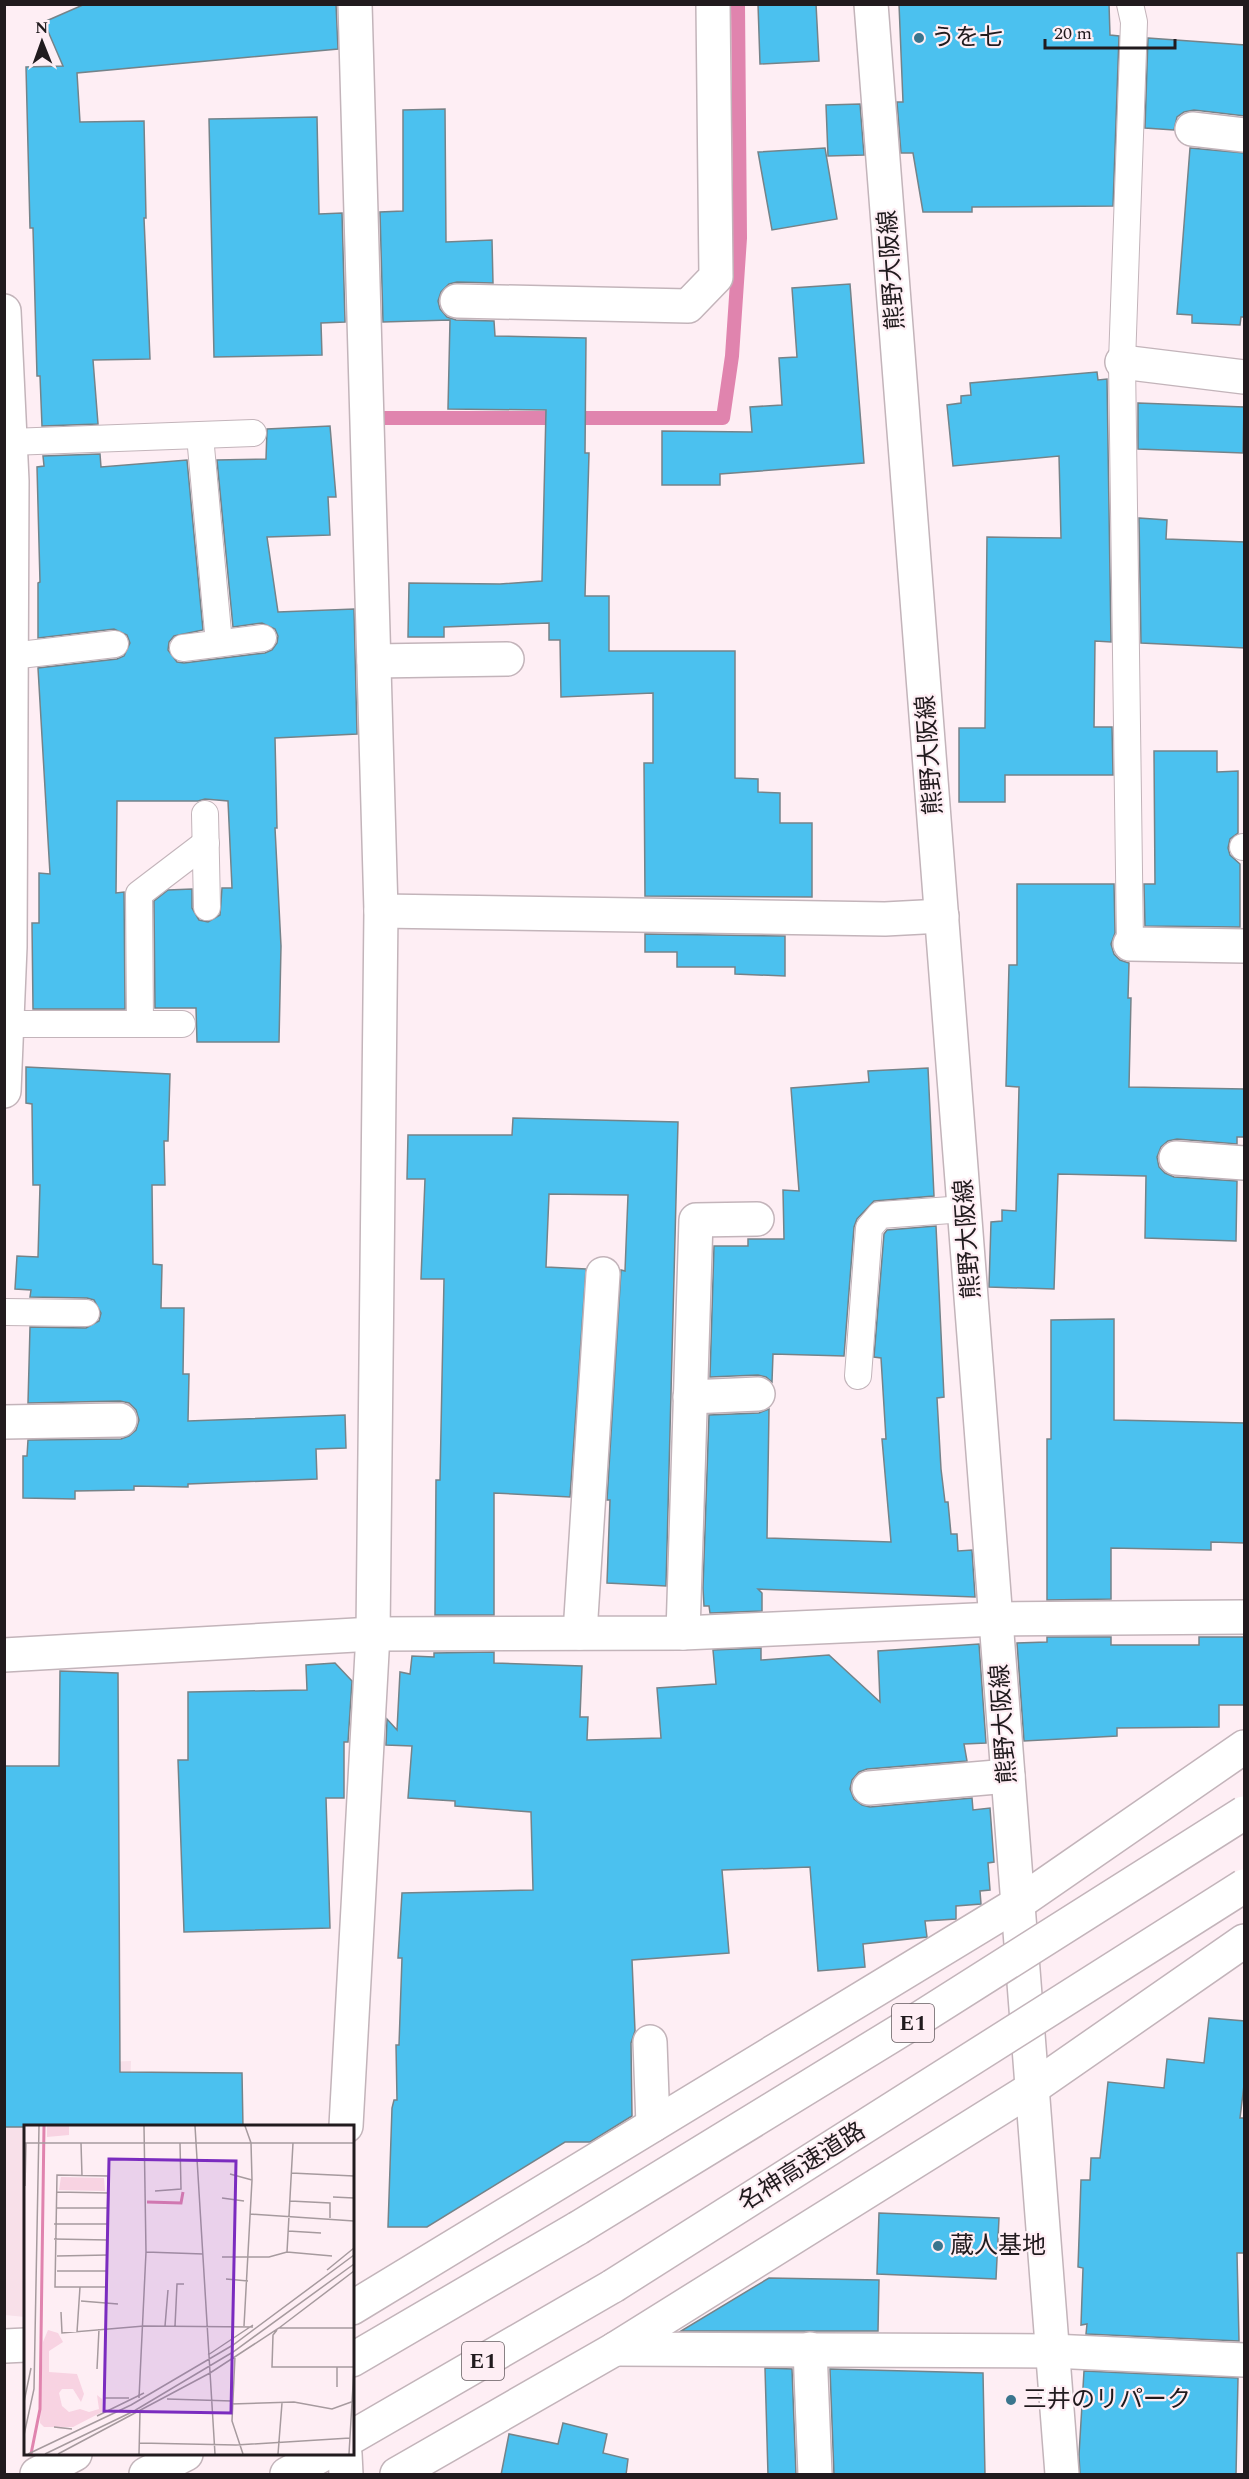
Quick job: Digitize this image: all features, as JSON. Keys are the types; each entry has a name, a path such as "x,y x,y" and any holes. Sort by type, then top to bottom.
{"main road":[{"path":"346,2125 374,1634 381,911 355,4"},
{"path":"457,302 688,306 716,277 712,4"},
{"name":"熊野大阪線","path":"871,4 997,1619 1030,2089 1062,2475"},
{"path":"1192,129 1245,135"},
{"path":"4,1091 7,1024 10,442 5,322"},
{"path":"1122,362 1245,377"},
{"path":"374,661 507,659"},
{"path":"381,911 885,919 942,916"},
{"path":"1130,944 1245,946"},
{"path":"1176,1158 1245,1163"},
{"path":"682,1633 696,1220 757,1219"},
{"path":"580,1633 603,1274"},
{"path":"690,1396 758,1394"},
{"path":"4,1422 120,1420"},
{"path":"5,1648 374,1634 682,1633 997,1619 1245,1617"},
{"path":"354,2307 1017,1904 1245,1747"},
{"path":"869,1788 1008,1776"},
{"name":"E1","path":"354,2359 578,2228 836,2070 1245,1813"},
{"name":"名神高速道路","path":"354,2436 613,2286 1245,1886"},
{"path":"397,2475 615,2349 1030,2089 1245,1941"},
{"path":"650,2042 653,2125"},
{"path":"5,2346 24,2345"},
{"path":"615,2349 1052,2351 1245,2360"},
{"path":"810,2349 815,2475"},
{"path":"37,2475 73,2455"},
{"path":"146,2475 184,2455"},
{"path":"287,2475 322,2455"},
{"path":"345,2455 346,2475"}],"lane":[{"path":"1130,4 1134,22 1122,362 1130,944"},
{"path":"10,442 253,433"},
{"path":"200,436 219,644"},
{"path":"183,648 263,638"},
{"path":"9,646 116,644"},
{"path":"205,814 207,907"},
{"path":"140,1024 140,894 206,843"},
{"path":"7,1024 182,1024"},
{"path":"858,1376 869,1228 880,1215 965,1209"},
{"path":"4,1312 86,1313"}],"shaded area":[{"path":"131,2061 129,2125 24,2125 24,2317 5,2315 5,2066"}],"building":[{"path":"85,4 336,4 338,49 77,73 80,122 144,121 146,218 144,218 150,359 93,360 98,424 42,426 40,376 37,376 33,228 30,228 26,67 63,66 44,22"},
{"path":"758,4 816,4 819,61 760,64"},
{"path":"899,4 1109,4 1110,35 1119,36 1113,206 972,207 972,212 923,212 913,153 901,153 897,102 903,102"},
{"path":"1148,38 1245,45 1245,116 1194,110 1184,112 1177,117 1174,130 1145,128"},
{"path":"860,104 864,155 828,156 826,105"},
{"path":"445,109 446,242 492,240 493,283 457,282 449,284 441,292 438,301 440,309 447,317 456,320 494,321 495,336 586,338 585,453 589,453 585,596 609,596 609,651 735,651 735,778 758,779 758,792 780,793 780,823 812,823 812,897 645,896 644,763 653,763 653,693 561,697 560,640 549,640 549,623 444,627 444,637 408,637 409,583 500,584 542,581 546,410 448,409 450,320 383,322 380,212 403,211 403,110"},
{"path":"317,117 319,214 342,213 345,322 321,323 322,355 214,357 209,119"},
{"path":"825,148 837,219 772,230 758,152"},
{"path":"1190,148 1245,153 1245,317 1241,317 1240,325 1192,323 1192,315 1177,314"},
{"path":"850,284 864,463 720,474 720,485 662,485 662,431 752,432 750,407 782,405 779,358 797,357 792,288"},
{"path":"1097,372 1098,380 1107,379 1111,642 1095,641 1094,727 1112,727 1113,775 1005,775 1005,802 959,802 959,728 985,728 987,537 1061,538 1059,456 953,466 947,405 961,403 961,396 971,395 970,383"},
{"path":"1138,403 1244,407 1243,453 1138,449"},
{"path":"330,426 336,497 328,497 330,535 267,537 278,612 354,609 357,734 275,738 277,828 275,828 281,946 279,1042 197,1042 196,1008 155,1008 154,901 168,890 192,889 192,908 199,920 208,922 220,915 222,888 232,888 228,801 205,799 198,801 117,801 116,893 124,892 125,1009 33,1009 32,923 39,923 39,873 50,874 38,668 117,659 124,656 130,643 127,635 114,629 38,638 38,583 40,582 37,467 44,466 43,456 100,454 101,467 187,460 203,630 174,636 169,642 168,650 177,662 184,663 265,653 272,650 277,643 278,636 275,629 262,623 233,627 217,460 266,459 267,429"},
{"path":"1139,518 1167,520 1166,539 1245,542 1245,648 1141,643"},
{"path":"1154,751 1217,751 1217,772 1238,771 1238,833 1230,839 1228,848 1230,855 1240,864 1240,927 1145,926 1144,884 1155,884"},
{"path":"1017,884 1114,884 1115,933 1111,944 1114,954 1120,960 1129,963 1128,998 1131,998 1129,1087 1245,1089 1245,1137 1237,1137 1237,1144 1177,1139 1168,1141 1161,1147 1157,1157 1159,1167 1174,1177 1237,1181 1236,1241 1145,1238 1146,1176 1058,1174 1054,1289 989,1287 991,1222 1002,1221 1002,1210 1016,1211 1019,1087 1006,1086 1009,965 1017,965"},
{"path":"645,934 785,936 785,976 735,974 735,967 677,967 677,952 645,952"},
{"path":"26,1067 170,1074 168,1141 164,1141 165,1185 152,1185 153,1264 162,1265 161,1308 184,1308 183,1374 189,1374 188,1421 345,1415 346,1448 316,1449 317,1479 188,1484 188,1487 134,1486 134,1490 75,1491 75,1499 23,1498 23,1456 27,1456 28,1440 121,1439 136,1430 139,1420 136,1410 129,1403 120,1401 28,1403 30,1327 86,1328 99,1321 101,1313 94,1300 87,1298 30,1297 31,1290 15,1289 17,1256 38,1257 40,1185 33,1185 32,1104 26,1103"},
{"path":"928,1068 934,1196 874,1201 857,1219 854,1227 844,1356 773,1354 772,1382 758,1375 710,1377 714,1246 748,1246 748,1239 784,1239 783,1190 799,1191 791,1088 869,1082 868,1071"},
{"path":"513,1118 678,1122 666,1586 607,1583 610,1500 607,1500 621,1270 625,1271 628,1195 549,1194 546,1267 586,1269 570,1497 494,1493 494,1615 435,1615 436,1480 440,1480 444,1279 421,1279 425,1179 407,1179 408,1135 512,1135"},
{"path":"936,1226 944,1397 937,1398 941,1469 945,1502 948,1502 951,1534 957,1534 958,1551 972,1550 975,1597 758,1589 762,1593 762,1611 710,1613 709,1606 704,1606 703,1588 709,1415 759,1413 769,1409 767,1538 891,1542 882,1439 886,1439 881,1358 874,1357 884,1234 887,1230"},
{"path":"1114,1319 1114,1420 1245,1423 1245,1543 1211,1542 1211,1550 1111,1548 1111,1599 1047,1600 1047,1439 1051,1439 1051,1320"},
{"path":"1047,1637 1111,1637 1111,1645 1199,1645 1199,1637 1245,1637 1245,1705 1219,1705 1219,1727 1117,1728 1117,1736 1024,1741 1017,1643 1047,1642"},
{"path":"979,1644 986,1743 964,1744 967,1761 867,1769 859,1772 852,1780 850,1789 854,1799 870,1807 972,1798 973,1810 990,1808 994,1862 988,1863 990,1890 980,1891 981,1904 956,1906 956,1919 925,1921 927,1937 863,1944 865,1967 818,1971 810,1867 722,1870 729,1953 632,1960 635,2031 631,2043 632,2116 590,2142 565,2142 427,2227 388,2227 392,2108 394,2100 397,2100 396,2045 399,2045 402,1958 398,1958 402,1893 533,1890 531,1812 455,1806 455,1801 408,1798 412,1746 386,1745 387,1719 397,1730 400,1672 410,1674 412,1656 434,1657 434,1653 494,1652 494,1663 582,1666 580,1717 588,1717 587,1740 661,1738 657,1688 716,1684 713,1650 761,1648 761,1660 829,1655 880,1702 878,1651"},
{"path":"335,1663 352,1681 348,1742 344,1742 344,1798 326,1798 330,1928 184,1932 178,1760 188,1760 188,1692 307,1690 306,1665"},
{"path":"60,1671 118,1673 120,2072 242,2073 243,2125 24,2125 24,2127 4,2127 4,1766 59,1766"},
{"path":"1209,2018 1245,2021 1245,2077 1240,2118 1245,2118 1245,2227 1244,2253 1237,2253 1239,2341 1086,2334 1087,2324 1081,2325 1083,2268 1078,2267 1081,2180 1090,2180 1091,2158 1100,2158 1108,2082 1164,2088 1167,2059 1204,2063"},
{"name":"蔵人基地","path":"879,2213 999,2218 996,2279 877,2274"},
{"path":"769,2278 879,2280 878,2331 681,2331"},
{"path":"765,2368 792,2369 796,2475 768,2475"},
{"path":"830,2369 983,2373 985,2475 834,2475"},
{"path":"1084,2371 1238,2378 1236,2475 1080,2475"},
{"path":"563,2423 607,2434 603,2453 628,2459 626,2475 501,2475 509,2434 558,2444"}],"waterway":[{"path":"382,418 723,418 732,356 740,238 738,4"}],"place":[{"name":"うを七","path":"919,38"},
{"name":"蔵人基地","path":"938,2246"},
{"name":"三井のリパーク","path":"1011,2400"}]}
